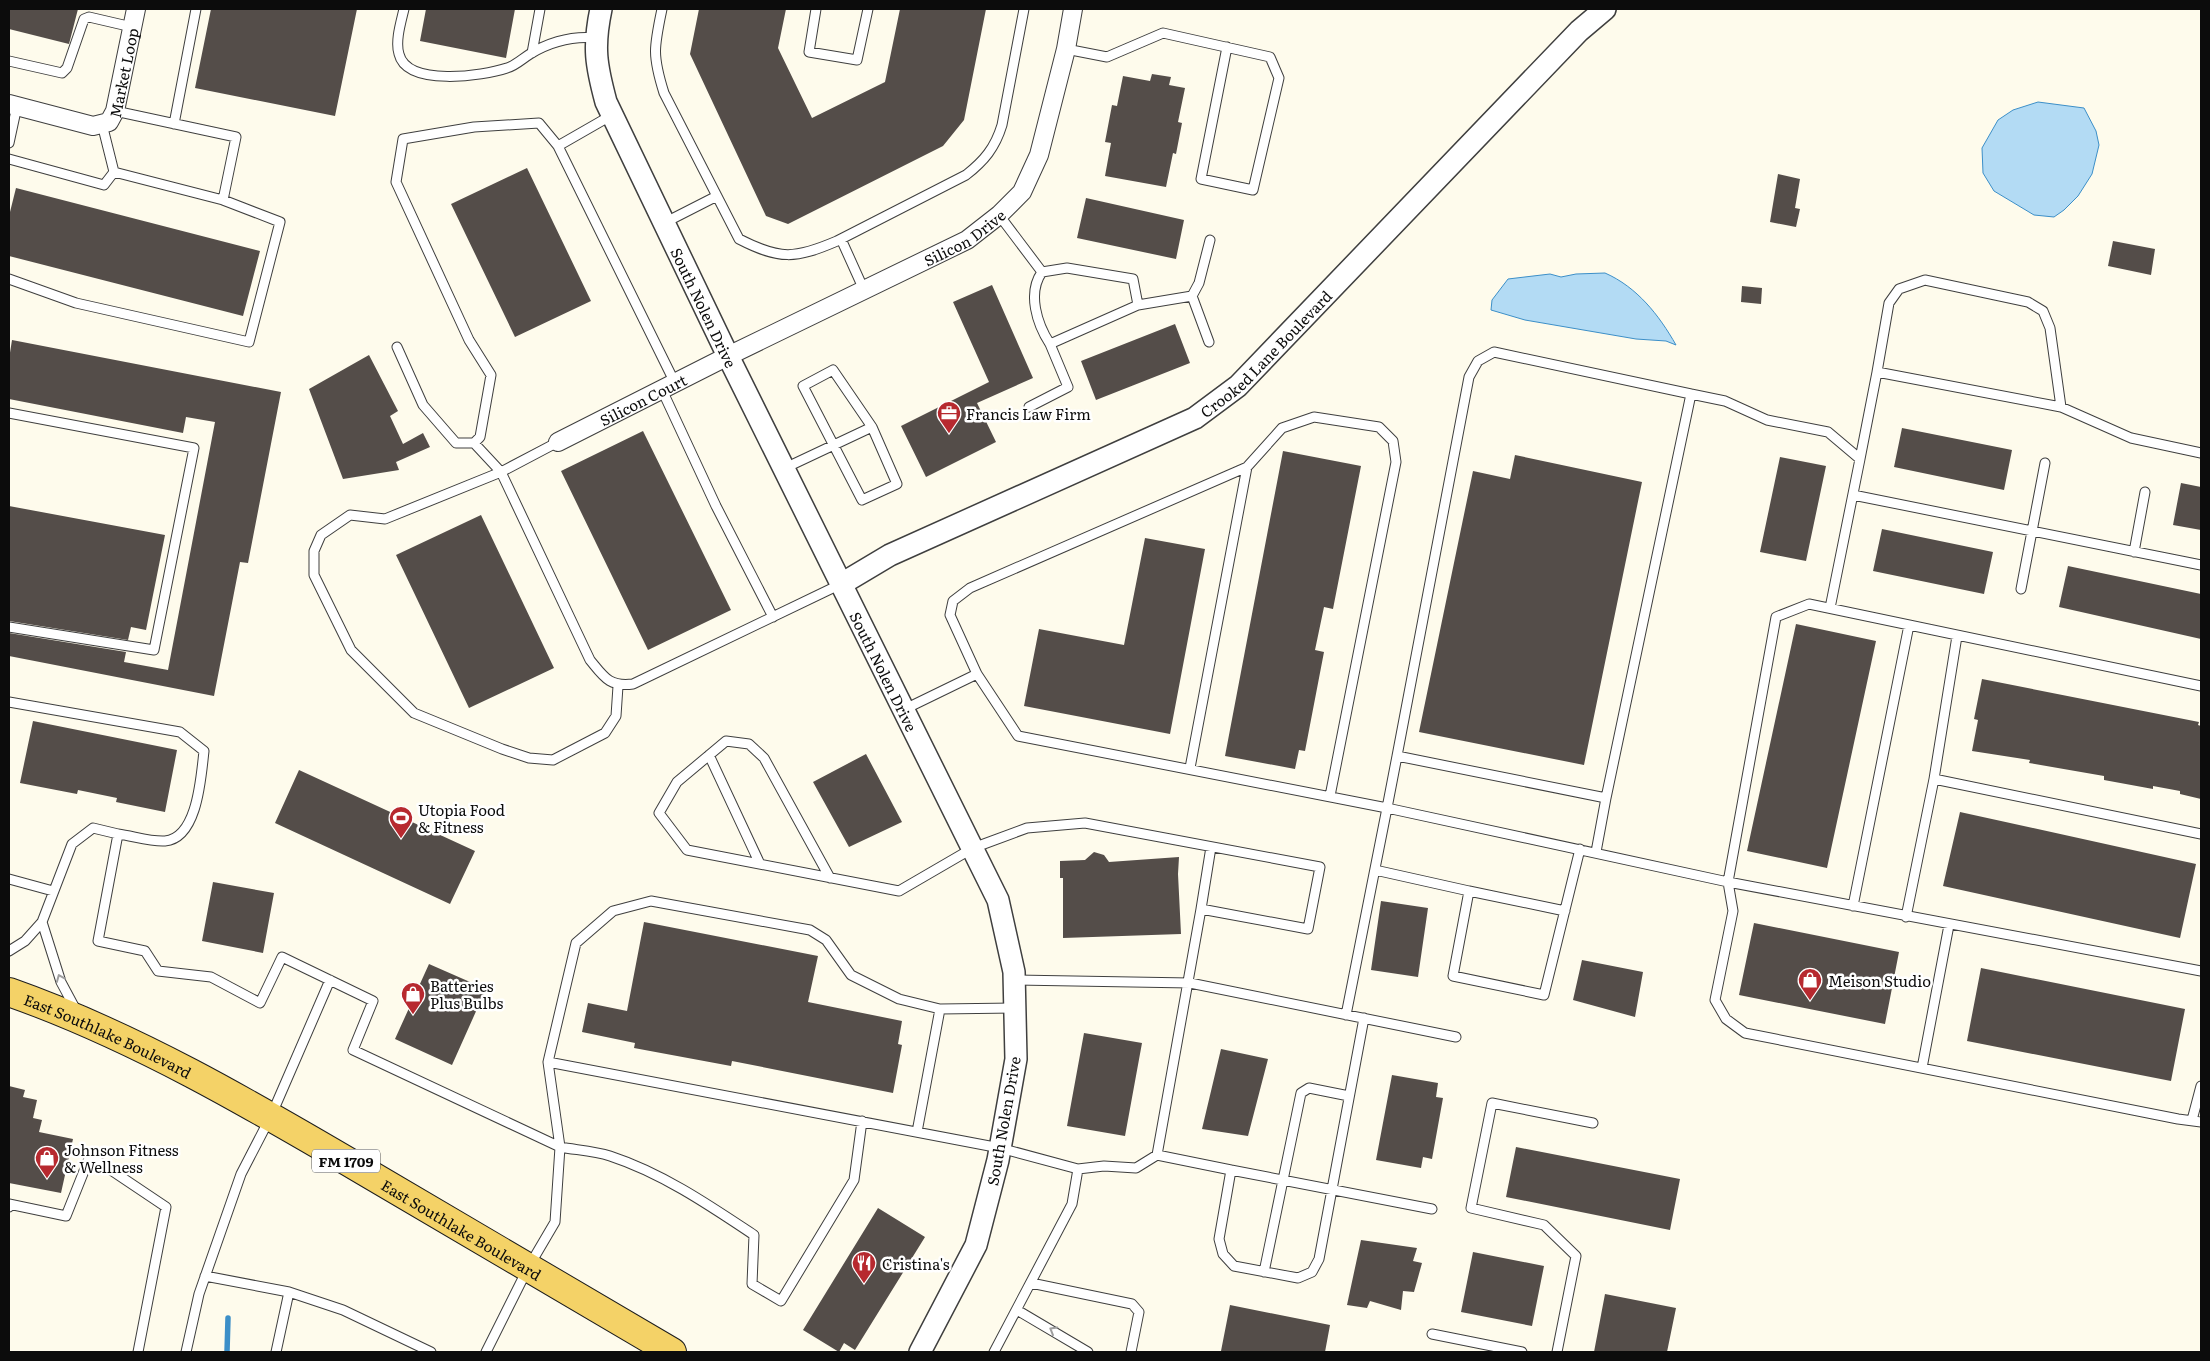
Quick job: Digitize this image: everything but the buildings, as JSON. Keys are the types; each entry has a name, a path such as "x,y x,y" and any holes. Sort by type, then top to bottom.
{"main road":[{"name":"East Southlake Boulevard","path":"9,992 81,1021 147,1051 270,1116 672,1352"}],"street":[{"name":"Market Loop","path":"13,105 93,126 109,122 115,111 136,9"},
{"name":"South Nolen Drive","path":"601,9 595,38 597,69 606,102 728,356 843,583 998,900 1014,980 1016,1059 1000,1148 976,1245 920,1352"},
{"name":"Silicon Drive","path":"728,356 967,240 999,215 1022,192 1039,155 1066,49 1073,9"},
{"name":"Crooked Lane Boulevard","path":"843,583 898,551 1195,418 1238,386 1579,31 1605,9"},
{"name":"Silicon Court","path":"558,442 728,356"}],"lane":[{"path":"174,124 196,9"},
{"path":"404,9 398,53 403,64 415,72 437,76 490,73 510,68 532,53 574,36 595,38"},
{"path":"532,53 540,9"},
{"path":"662,9 654,51 656,68 664,93 739,239 760,250 776,255 791,256 817,250 841,239 966,175 987,157 998,138 1002,125 1024,9"},
{"path":"816,9 809,52 857,60 868,9"},
{"path":"9,61 62,73 67,68 84,19 89,17 132,27"},
{"path":"1066,49 1107,57 1163,33 1227,47 1270,57 1279,78 1253,190 1201,180 1227,47"},
{"path":"9,143 13,105"},
{"path":"115,111 236,137 223,200"},
{"path":"558,146 612,115"},
{"path":"398,347 424,405 456,443 474,443 480,437 491,375 469,340 396,182 402,139 474,127 539,123 558,146 668,386 716,506 773,617"},
{"path":"102,124 114,172"},
{"path":"9,159 104,185 114,172"},
{"path":"9,279 76,303 249,342 280,222 223,200 114,172"},
{"path":"664,223 717,196"},
{"path":"999,215 1042,272"},
{"path":"841,239 864,290"},
{"path":"1209,342 1192,296 1199,283 1210,240"},
{"path":"1029,407 1068,387 1050,344 1040,328 1035,307 1036,281 1042,272 1067,268 1133,279 1138,305"},
{"path":"1830,608 1878,372 1889,303 1899,289 1924,280 2028,302 2043,311 2050,328 2061,406"},
{"path":"1050,344 1138,305 1192,296"},
{"path":"1346,1015 1469,377 1478,361 1494,352 1724,401 1768,420 1828,432 1860,459"},
{"path":"833,370 872,427 897,484 862,500 803,386 833,370"},
{"path":"1878,372 2061,406 2131,438 2201,454"},
{"path":"1596,852 1691,394"},
{"path":"9,413 194,448 154,650 9,627"},
{"path":"1330,796 1396,462 1393,441 1379,427 1314,417 1282,428 1247,467 970,588 953,600 950,615 977,674 1018,736 1330,796 1728,882 2201,972"},
{"path":"785,468 872,427"},
{"path":"558,442 500,472 385,519 350,515 321,534 314,551 314,575 351,650 414,713 502,749 529,758 553,760 605,733 616,716 618,686"},
{"path":"474,443 500,472 590,660 605,678 618,686 633,684 843,583"},
{"path":"2021,589 2045,463"},
{"path":"1190,768 1247,467"},
{"path":"2134,552 2145,492"},
{"path":"1853,495 2201,565"},
{"path":"2201,686 1809,604 1776,617 1728,882 1733,911 1715,1000 1726,1019 1745,1033 2196,1121 2201,1086"},
{"path":"1853,906 1909,625"},
{"path":"1906,917 1934,779 1958,636"},
{"path":"904,709 977,674"},
{"path":"9,702 180,732 204,751 199,794 185,830 166,841 118,834 93,828 72,844 42,922 25,941 9,951"},
{"path":"830,878 764,758 749,744 726,741 677,782 659,813 687,850 830,878 899,891 973,848 1027,828 1085,823 1320,867 1308,929 1201,909"},
{"path":"709,755 760,864"},
{"path":"1397,756 1606,798"},
{"path":"1934,779 2201,834"},
{"path":"118,834 98,941 145,951 158,971 211,977 260,1003 282,957 373,1001 352,1050 560,1147 609,1155 691,1193 754,1235 752,1284 781,1300 854,1180 862,1121"},
{"path":"548,1062 1000,1148 1078,1169 1104,1166 1136,1168 1157,1154 1190,983 1212,847"},
{"path":"1469,891 1453,976 1544,995 1580,849"},
{"path":"1375,870 1565,910"},
{"path":"9,879 53,891"},
{"path":"486,1352 528,1268 555,1222 560,1147 548,1062 576,943 613,911 651,901 810,930 826,940 851,975 899,999 940,1009 1014,1008"},
{"path":"42,922 61,982 81,1021"},
{"path":"1922,1068 1949,925"},
{"path":"186,1352 194,1309 241,1174 270,1116 330,980"},
{"path":"1014,980 1190,983 1456,1037"},
{"path":"917,1132 940,1009"},
{"path":"1231,1170 1219,1239 1223,1254 1234,1266 1298,1278 1312,1272 1319,1259 1364,1018"},
{"path":"1264,1272 1281,1179 1300,1093 1309,1088 1350,1096"},
{"path":"1557,1352 1576,1256 1544,1225 1471,1208 1492,1103 1593,1123"},
{"path":"1157,1154 1432,1209"},
{"path":"9,1207 9,1204 66,1216 90,1156 166,1207 138,1352"},
{"path":"994,1352 1072,1204 1078,1169"},
{"path":"205,1276 289,1292 343,1310 431,1352"},
{"path":"1031,1283 1132,1304 1139,1312 1131,1352"},
{"path":"276,1352 289,1292"},
{"path":"1017,1310 1088,1352"},
{"path":"1432,1334 1522,1352"}],"water":[{"path":"2038,102 2084,108 2096,131 2099,145 2092,174 2078,196 2054,217 2034,215 1994,191 1983,173 1982,148 1998,120 2013,110"},
{"path":"1605,273 1627,286 1646,303 1655,313 1676,345 1666,341 1636,339 1525,320 1491,310 1492,300 1508,279 1550,274 1561,277 1576,274"}],"waterway":[{"path":"227,1352 228,1318"}],"place":[{"name":"Francis Law Firm","path":"949,434"},
{"name":"Utopia Food & Fitness","path":"401,839"},
{"name":"Meison Studio","path":"1810,1001"},
{"name":"Batteries Plus Bulbs","path":"413,1015"},
{"name":"Johnson Fitness & Wellness","path":"47,1179"},
{"name":"Cristina's","path":"864,1284"}]}
